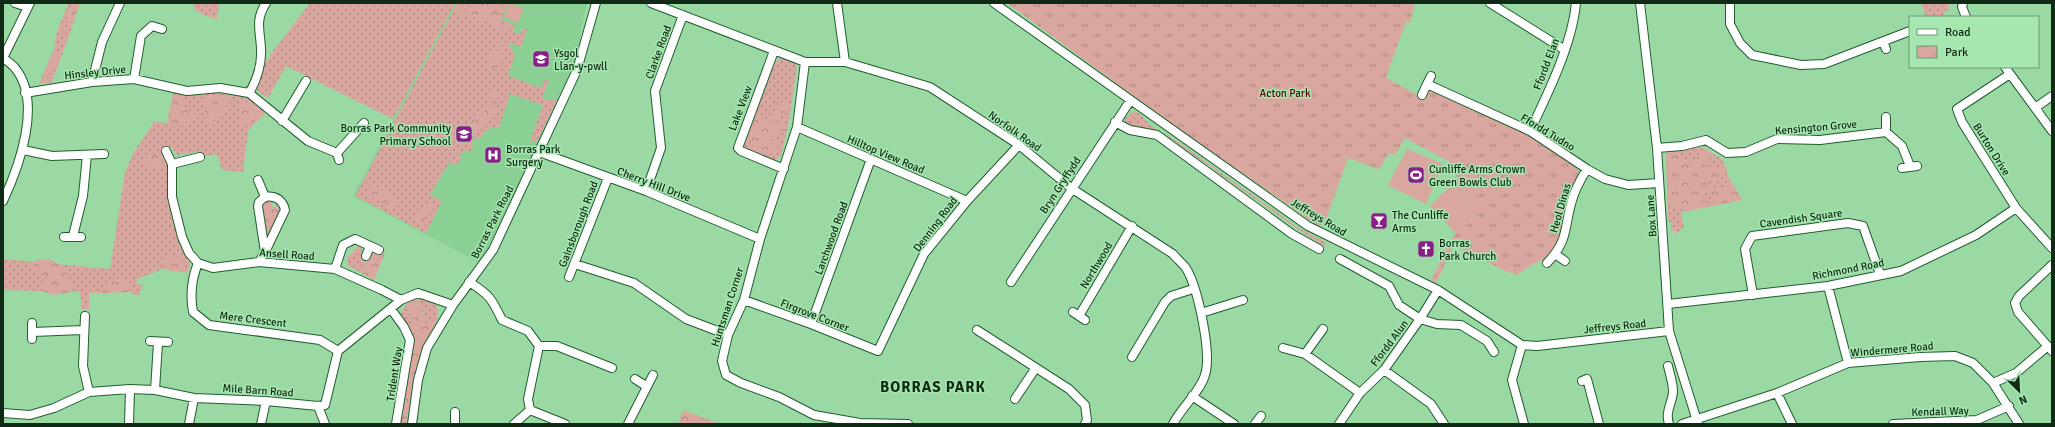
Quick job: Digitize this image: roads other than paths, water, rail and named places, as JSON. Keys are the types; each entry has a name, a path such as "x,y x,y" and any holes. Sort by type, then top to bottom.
{"street":[{"path":"3,201 23,150 27,129 25,93 15,68 3,58 28,5 16,3"},
{"path":"92,82 102,42 120,3"},
{"path":"249,93 259,69 261,47 258,28 260,11 266,3"},
{"name":"Borras Park Road","path":"412,424 415,393 427,348 453,305 469,282 484,265 493,250 577,70 596,3"},
{"name":"Norfolk Road","path":"651,3 805,62 845,62 930,87 1019,146 1071,188 1174,254 1186,268 1201,313 1208,353 1205,376 1173,424"},
{"path":"837,3 845,62"},
{"name":"Jeffreys Road","path":"994,3 1308,226 1438,290 1522,345 1537,346 1670,331"},
{"path":"1490,3 1565,50"},
{"name":"Ffordd Elan","path":"1530,131 1565,50 1575,14 1576,3"},
{"name":"Box Lane","path":"1640,3 1657,148 1670,331 1697,422"},
{"path":"1730,3 1730,24 1740,43 1752,55 1801,65 1824,64 1884,46 1909,32"},
{"path":"1963,3 1962,7 1964,16"},
{"name":"Clarke Road","path":"646,191 661,148 655,91 684,15"},
{"path":"134,79 141,36 152,26 162,29"},
{"name":"Lake View","path":"774,51 738,148 741,151 784,169"},
{"name":"Huntsman Corner","path":"805,62 796,127 784,169 760,239 744,300 728,335 722,360 726,375 741,383 779,397 814,415 860,423 908,424"},
{"path":"2008,70 2052,132"},
{"name":"Burton Drive","path":"2008,70 1957,109 1962,122 2016,208 2052,248"},
{"path":"1422,94 1431,76"},
{"name":"Hinsley Drive","path":"25,93 92,82 134,79 187,91 220,88 249,93 308,141 338,157 364,123"},
{"path":"282,121 306,81"},
{"name":"Ffordd Tudno","path":"1427,84 1530,131 1587,169 1605,179 1628,185 1660,184"},
{"path":"2035,108 2052,96"},
{"name":"Bryn Gryffydd","path":"1010,282 1130,101"},
{"path":"1886,116 1886,132 1902,146 1910,166"},
{"path":"1115,122 1130,130 1157,135 1292,234 1319,249"},
{"name":"Hilltop View Road","path":"796,127 967,201"},
{"name":"Kensington Grove","path":"1657,148 1682,146 1706,140 1727,153 1746,152 1777,139 1820,140 1886,132"},
{"name":"Denning Road","path":"878,352 924,254 967,201 1019,146"},
{"path":"23,150 52,156 104,154"},
{"path":"166,151 172,164 172,197 182,237 189,253 198,263"},
{"name":"Cherry Hill Drive","path":"539,152 646,191 760,239"},
{"path":"64,237 77,237 87,155"},
{"path":"172,164 200,157"},
{"name":"Larchwood Road","path":"811,324 871,159"},
{"name":"Heol Dinas","path":"1546,263 1555,254 1565,236 1571,203 1579,183 1587,169"},
{"name":"Gainsborough Road","path":"569,277 608,178"},
{"path":"258,180 265,197"},
{"path":"259,262 264,252 285,210 282,203 274,197 265,197 259,202 258,206 264,252"},
{"name":"Richmond Road","path":"1668,304 1828,286 1880,274 1901,271 1976,235 2016,208"},
{"name":"Cavendish Square","path":"1753,295 1745,249 1752,236 1848,223 1863,226 1880,274"},
{"name":"Northwood","path":"1079,316 1132,226"},
{"path":"336,269 343,245 355,239 379,250"},
{"path":"366,256 370,246"},
{"path":"1555,254 1565,261"},
{"path":"1340,259 1389,286 1399,305 1420,319 1437,324 1461,325 1487,341 1494,352"},
{"name":"Ansell Road","path":"198,263 213,268 259,262 336,269 401,300"},
{"name":"Mere Crescent","path":"198,263 192,277 191,300 193,312 209,325 320,340 338,351"},
{"path":"575,264 634,283 686,318 728,335"},
{"path":"1993,383 2016,373 2050,349 2018,312 2016,303 2019,296 2052,265"},
{"path":"469,282 486,293 495,305 502,320 528,331 539,346 528,400 530,410"},
{"path":"1828,286 1848,363"},
{"path":"1132,357 1140,352 1165,302 1171,296 1193,289"},
{"name":"Ffordd Alun","path":"1339,424 1360,393 1384,370 1420,319 1438,290"},
{"path":"325,424 318,406 325,405 338,351 401,300 418,293 453,305"},
{"name":"Firgrove Corner","path":"744,300 811,324 878,352"},
{"path":"1201,313 1243,300"},
{"name":"Trident Way","path":"391,309 404,327 410,340 396,424"},
{"path":"85,316 83,330 83,366 90,392"},
{"path":"32,323 33,335 83,330"},
{"path":"1305,354 1323,329"},
{"path":"978,330 1035,369 1069,389 1085,405 1087,420 1085,424"},
{"path":"155,390 154,342 168,342"},
{"path":"1522,345 1512,380 1524,424"},
{"path":"539,346 557,346 612,368"},
{"path":"1283,348 1305,354 1360,393"},
{"name":"Windermere Road","path":"1682,424 1697,422 1777,393 1848,363 1920,357 1956,356 1973,363 1993,383 2019,424"},
{"path":"1668,366 1673,384 1671,400 1666,412 1668,424"},
{"path":"1015,399 1035,369"},
{"path":"1384,370 1431,404 1443,424"},
{"path":"628,424 653,374"},
{"path":"635,379 646,386"},
{"path":"1587,379 1599,424"},
{"path":"128,424 130,389"},
{"name":"Mile Barn Road","path":"3,413 30,415 54,408 90,392 130,389 155,390 194,398 266,401 318,406"},
{"path":"1777,393 1792,424"},
{"path":"1192,396 1234,424"},
{"path":"189,424 194,398"},
{"path":"261,424 266,401"},
{"name":"Kendall Way","path":"1893,424 1977,420 2009,406"},
{"path":"514,424 530,410"},
{"path":"530,410 565,424"},
{"path":"455,412 455,424"},
{"path":"1255,424 1261,416"}],"place":[{"name":"Ysgol Llan-y-pwll","path":"541,59"},
{"name":"Borras Park Community Primary School","path":"464,134"},
{"name":"Borras Park Surgery","path":"493,155"},
{"name":"Cunliffe Arms Crown Green Bowls Club","path":"1416,175"},
{"name":"The Cunliffe Arms","path":"1379,221"},
{"name":"Borras Park Church","path":"1426,249"}],"district":[{"name":"BORRAS PARK","path":"933,387"}],"park label":[{"name":"Acton Park","path":"1285,93"}]}
